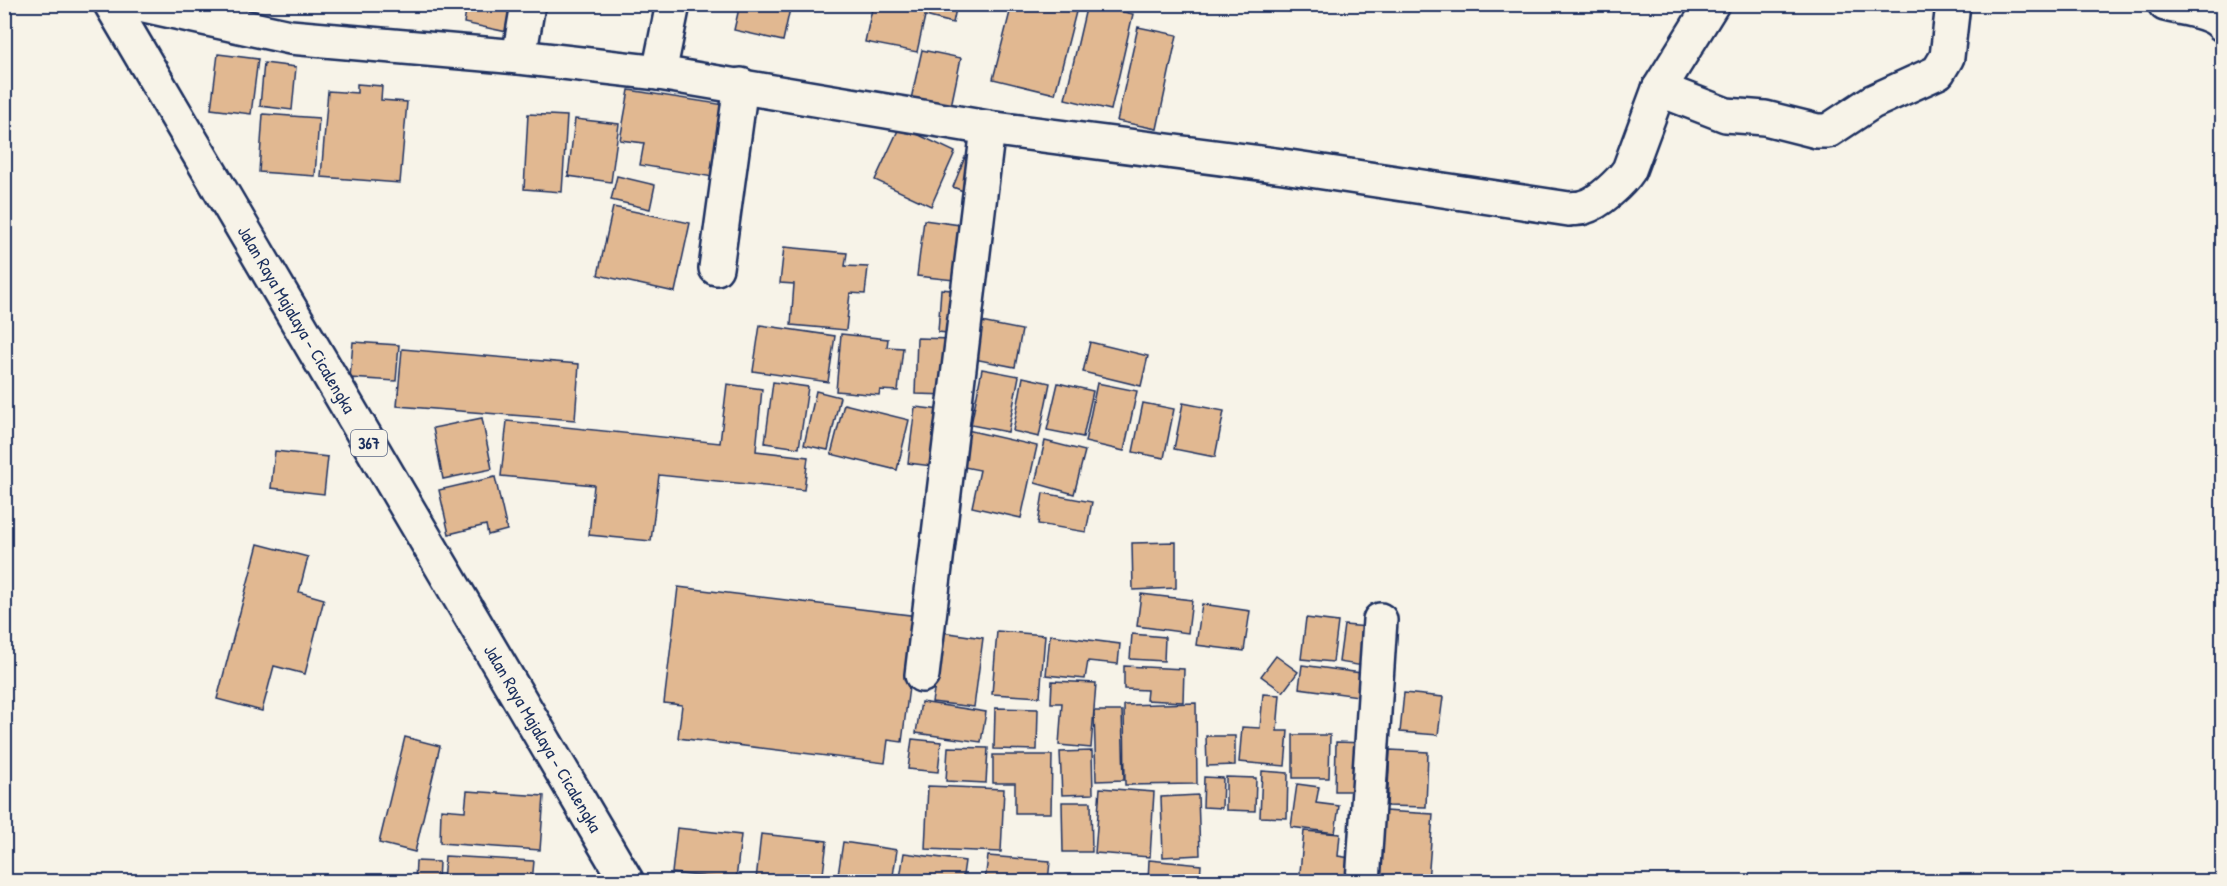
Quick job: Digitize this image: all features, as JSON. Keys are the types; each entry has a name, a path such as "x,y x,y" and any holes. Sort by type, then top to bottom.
{"street":[{"name":"Jalan Raya Majalaya - Cicalengka","path":"111,4 627,882"},
{"path":"139,4 291,37 519,57 659,73 987,128 1283,166 1569,209 1584,207 1595,201 1624,178 1659,89 1712,4"},
{"path":"519,57 528,4"},
{"path":"659,73 673,4"},
{"path":"1659,89 1726,114 1765,118 1817,131 1828,131 1872,102 1938,72 1947,57 1953,4"},
{"path":"2165,4 2208,15 2223,24"},
{"path":"716,268 741,85"},
{"path":"922,675 987,128"},
{"path":"1363,882 1380,620"}],"building":[{"path":"467,4 512,4 507,32 464,23"},
{"path":"740,4 791,4 783,41 734,30"},
{"path":"873,4 957,4 953,23 925,16 917,52 865,42"},
{"path":"1012,4 1078,4 1055,94 993,79"},
{"path":"1087,4 1133,14 1111,110 1065,99"},
{"path":"1138,27 1177,35 1157,129 1117,121"},
{"path":"922,50 961,58 949,116 909,108"},
{"path":"218,54 258,59 251,114 211,109"},
{"path":"264,63 296,67 292,110 260,106"},
{"path":"357,84 382,86 381,100 407,102 400,183 321,177 328,91 357,93"},
{"path":"629,90 725,105 713,177 640,165 644,143 620,140"},
{"path":"263,114 319,118 315,176 259,172"},
{"path":"528,114 567,116 562,192 524,189"},
{"path":"575,119 619,124 611,182 568,176"},
{"path":"900,126 955,152 931,206 875,180"},
{"path":"965,157 980,163 968,193 953,187"},
{"path":"617,176 655,185 650,209 611,200"},
{"path":"613,207 690,223 675,292 598,275"},
{"path":"924,220 960,225 954,280 917,276"},
{"path":"784,247 847,253 845,266 868,267 865,294 850,293 846,330 791,325 794,284 780,283"},
{"path":"941,289 961,291 957,334 938,332"},
{"path":"981,322 1022,330 1015,367 974,359"},
{"path":"760,325 835,336 828,382 753,371"},
{"path":"841,334 888,339 887,347 903,348 898,391 880,390 879,395 836,391"},
{"path":"917,338 953,339 950,395 915,394"},
{"path":"353,342 399,345 396,381 350,378"},
{"path":"1090,342 1148,356 1141,386 1083,372"},
{"path":"402,349 579,364 575,420 397,406"},
{"path":"982,369 1019,376 1008,432 971,425"},
{"path":"1023,377 1050,383 1039,437 1013,431"},
{"path":"773,382 808,387 799,448 765,443"},
{"path":"1058,383 1093,391 1083,437 1047,430"},
{"path":"1097,383 1137,391 1124,451 1085,442"},
{"path":"727,384 762,389 756,451 808,457 804,490 659,475 651,541 589,535 594,485 501,476 507,421 720,443"},
{"path":"816,391 840,397 828,450 804,445"},
{"path":"1143,403 1174,409 1164,458 1133,452"},
{"path":"1183,403 1224,411 1215,457 1174,449"},
{"path":"844,404 909,420 897,470 831,454"},
{"path":"915,407 941,410 940,467 908,463"},
{"path":"482,418 492,469 443,479 433,428"},
{"path":"967,430 1037,446 1021,518 972,507 980,470 959,466"},
{"path":"1045,441 1085,451 1074,494 1035,483"},
{"path":"275,451 328,457 324,494 271,488"},
{"path":"495,477 507,530 488,535 486,525 449,534 439,490"},
{"path":"1043,493 1092,502 1086,532 1038,524"},
{"path":"1176,542 1176,588 1133,590 1132,543"},
{"path":"258,544 308,557 299,592 324,599 305,674 274,666 262,711 217,699"},
{"path":"678,587 918,616 902,742 888,740 885,763 678,738 682,705 664,703"},
{"path":"1141,594 1192,600 1188,633 1137,626"},
{"path":"1202,604 1250,611 1244,651 1196,645"},
{"path":"1306,618 1338,622 1333,662 1301,659"},
{"path":"1344,625 1368,627 1363,666 1339,662"},
{"path":"935,631 983,638 974,707 932,702 937,673"},
{"path":"997,631 1045,635 1040,697 992,694"},
{"path":"1132,634 1165,637 1164,661 1130,659"},
{"path":"1050,635 1120,644 1118,664 1088,661 1085,679 1046,675"},
{"path":"1276,656 1298,672 1283,692 1261,676"},
{"path":"1302,665 1361,673 1358,696 1299,688"},
{"path":"1124,666 1184,669 1183,702 1146,700 1147,690 1124,689"},
{"path":"1052,681 1096,683 1091,748 1059,745 1062,703 1051,703"},
{"path":"1404,693 1443,697 1438,735 1400,732"},
{"path":"1263,694 1280,695 1277,731 1288,731 1285,766 1239,762 1242,727 1260,728"},
{"path":"921,702 986,712 981,742 916,733"},
{"path":"1196,703 1197,784 1125,785 1124,705"},
{"path":"995,708 1038,709 1037,750 994,749"},
{"path":"1094,711 1122,711 1124,780 1096,781"},
{"path":"1293,735 1330,735 1329,778 1293,778"},
{"path":"1206,736 1235,736 1235,765 1207,766"},
{"path":"405,737 440,746 415,852 379,843"},
{"path":"912,739 941,742 938,772 908,769"},
{"path":"1336,742 1367,743 1366,791 1335,791"},
{"path":"948,747 988,748 986,783 946,781"},
{"path":"1390,750 1428,752 1426,807 1387,806"},
{"path":"1092,751 1093,794 1062,795 1060,752"},
{"path":"993,755 1052,755 1051,813 1015,813 1015,783 993,783"},
{"path":"1262,771 1288,773 1287,818 1260,817"},
{"path":"1204,777 1223,778 1222,808 1203,807"},
{"path":"1226,777 1256,778 1255,811 1226,810"},
{"path":"1297,784 1319,787 1316,803 1339,806 1335,833 1291,827"},
{"path":"928,786 1004,789 1001,852 925,849"},
{"path":"1100,788 1154,792 1150,857 1095,853"},
{"path":"467,791 544,796 540,850 440,843 441,809 465,811"},
{"path":"1198,795 1200,855 1163,857 1161,797"},
{"path":"1062,802 1091,802 1092,852 1063,852"},
{"path":"1384,811 1433,814 1428,882 1378,882"},
{"path":"677,828 741,835 736,880 672,873"},
{"path":"1304,831 1340,834 1338,856 1358,859 1351,882 1299,882"},
{"path":"761,834 827,841 822,882 756,880"},
{"path":"843,842 897,850 892,882 837,882"},
{"path":"904,853 965,861 962,882 928,882 900,878"},
{"path":"445,856 534,861 532,882 443,882"},
{"path":"988,856 1050,861 1048,882 985,882"},
{"path":"1149,860 1201,865 1200,880 1220,882 1148,882"},
{"path":"416,861 439,862 438,882 415,882"}]}
